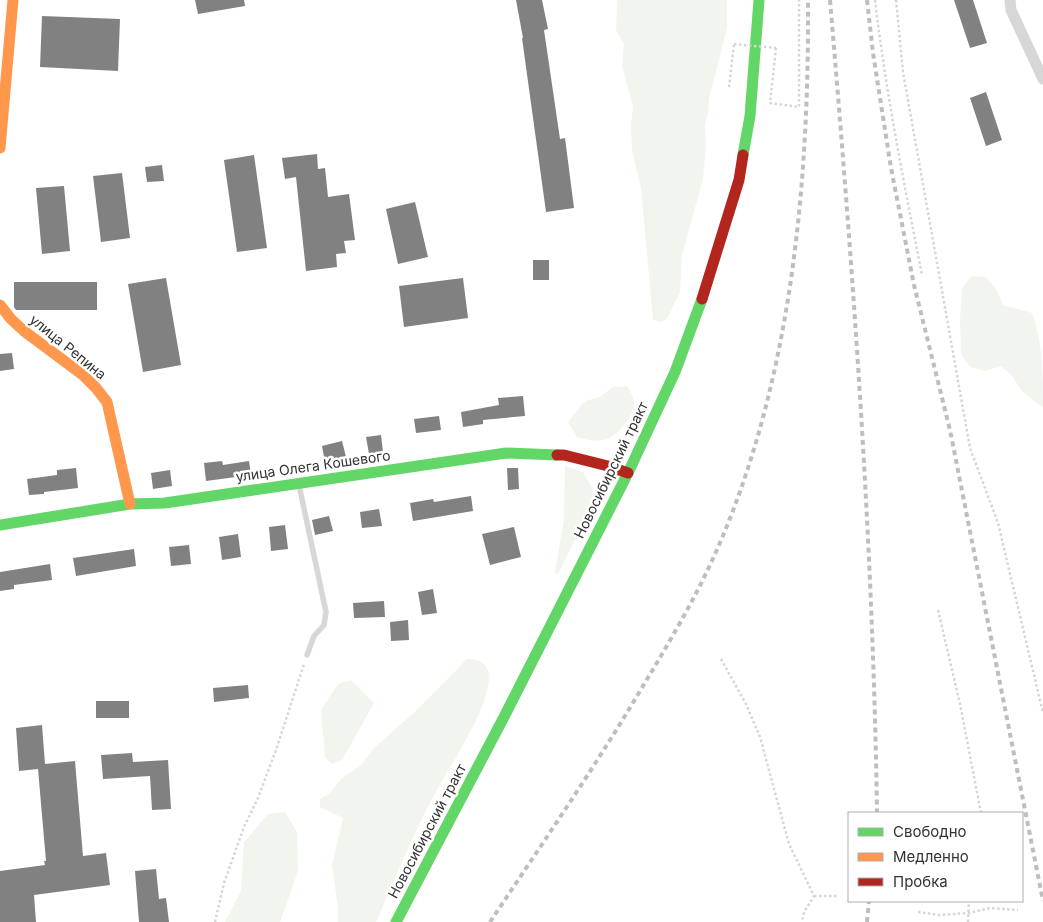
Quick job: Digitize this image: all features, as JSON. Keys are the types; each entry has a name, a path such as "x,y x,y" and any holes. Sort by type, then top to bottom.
{"street":[{"path":"0,148 13,0"},
{"name":"Новосибирский тракт","path":"396,922 513,700 628,473 675,372 707,284 738,180 750,116 759,0"},
{"path":"1010,0 1011,10 1043,79"},
{"name":"улица Репина","path":"0,305 7,315 77,370 103,395 111,414 130,504"},
{"name":"улица Олега Кошевого","path":"0,525 130,504 164,503 506,452 546,456 564,455 628,473"}],"lane":[{"path":"299,483 326,612 324,625 314,636 307,655"}],"path":[{"path":"729,87 734,44 776,48 770,103 799,107 799,0"},
{"path":"875,0 882,58 897,148 922,275"},
{"path":"896,0 903,72 970,448 998,523 1043,712"},
{"path":"938,610 960,704 981,812"},
{"path":"215,922 224,883 244,826 258,798 276,750 307,655"},
{"path":"721,659 746,704 760,737 789,844 814,896"},
{"path":"814,896 838,896"},
{"path":"802,922 804,912 814,896"},
{"path":"968,922 969,902"},
{"path":"918,912 940,915 969,913 990,908 1018,910"}],"shaded area":[{"path":"617,0 726,0 727,2 727,28 709,99 705,125 706,145 703,179 682,255 680,292 667,319 660,322 653,320 641,188 632,151 631,125 633,107 622,66 624,44 616,30"},
{"path":"971,276 986,277 996,289 1003,305 1032,313 1040,348 1043,408 1021,390 1013,377 1001,366 985,371 970,367 961,354 960,321 962,289"},
{"path":"627,386 633,398 634,407 633,412 619,430 611,437 603,440 577,437 568,422 582,404 588,400 598,398 613,387"},
{"path":"565,466 583,472 592,488 594,502 558,574 555,572 564,519"},
{"path":"467,659 483,663 488,669 489,678 482,707 466,740 423,816 376,922 338,922 332,865 343,818 320,807 320,799 330,793 341,779 361,765 373,749 419,708"},
{"path":"351,680 374,703 342,760 332,764 325,757 321,710 338,684"},
{"path":"285,812 297,832 298,871 280,922 225,922 241,891 244,842 268,814"}],"building":[{"path":"195,0 244,0 245,6 198,14"},
{"path":"516,0 542,0 548,29 544,30 560,139 565,138 574,208 546,212 523,38"},
{"path":"954,0 973,0 987,43 970,48"},
{"path":"42,16 120,19 118,71 40,67"},
{"path":"986,92 1002,140 986,146 970,98"},
{"path":"317,154 318,169 325,168 328,197 349,194 355,240 344,241 346,253 336,254 337,267 306,271 296,177 285,179 282,158"},
{"path":"254,155 267,248 237,252 224,160"},
{"path":"162,165 164,181 147,182 145,167"},
{"path":"122,173 130,238 101,242 93,176"},
{"path":"64,186 70,251 42,254 36,188"},
{"path":"415,202 428,257 398,264 386,209"},
{"path":"533,260 549,260 549,280 533,280"},
{"path":"166,278 181,365 143,372 128,284"},
{"path":"463,278 468,318 404,327 399,286"},
{"path":"14,282 97,282 97,310 16,310 14,307"},
{"path":"12,353 14,369 0,371 0,354"},
{"path":"523,396 525,416 483,420 483,424 463,427 461,412 499,405 498,398"},
{"path":"439,416 441,430 416,433 414,419"},
{"path":"381,435 383,452 369,454 366,437"},
{"path":"342,441 346,457 325,462 322,446"},
{"path":"222,461 223,465 249,461 251,475 206,481 204,463"},
{"path":"76,468 78,488 29,495 27,479 57,475 57,470"},
{"path":"507,468 518,468 519,489 508,490"},
{"path":"170,470 172,486 153,489 151,473"},
{"path":"471,496 473,511 413,521 410,503 433,499 434,502"},
{"path":"379,509 382,526 362,528 360,512"},
{"path":"329,516 333,531 315,535 312,520"},
{"path":"285,525 288,549 271,551 269,527"},
{"path":"514,527 521,557 490,565 482,534"},
{"path":"238,534 241,557 222,560 219,537"},
{"path":"189,545 191,564 171,566 169,547"},
{"path":"134,549 136,566 76,576 73,558"},
{"path":"50,564 52,580 14,585 14,589 0,591 0,572"},
{"path":"433,589 437,613 422,615 418,592"},
{"path":"384,601 385,617 354,618 353,603"},
{"path":"408,620 409,640 391,641 390,622"},
{"path":"248,685 249,698 214,702 213,688"},
{"path":"96,701 129,701 129,718 96,718"},
{"path":"42,725 45,764 75,761 83,856 106,853 110,885 34,895 36,922 0,922 0,871 45,865 44,861 46,861 38,769 19,771 16,728"},
{"path":"132,753 133,762 168,760 171,809 152,810 150,776 103,779 101,755"},
{"path":"156,869 159,899 166,898 169,922 139,922 135,871"}],"railway":[{"path":"490,922 606,746 673,635 711,563 744,481 764,414 780,346 791,277 800,208 805,138 808,0"},
{"path":"830,0 861,406 875,711 877,812"},
{"path":"867,0 873,53 891,168 914,285 950,430 1043,901"},
{"path":"867,922 869,902"}],"traffic: fast":[{"path":"743,155 750,116 759,0"},
{"path":"396,922 504,717 628,473 675,372 702,299"},
{"path":"0,525 130,504 165,503 506,453 557,455"}],"traffic: slow":[{"path":"0,148 13,0"},
{"path":"0,305 24,331 83,375 107,402 130,504"}],"traffic: jam":[{"path":"702,299 739,180 743,155"},
{"path":"557,455 608,466 628,473"}]}
